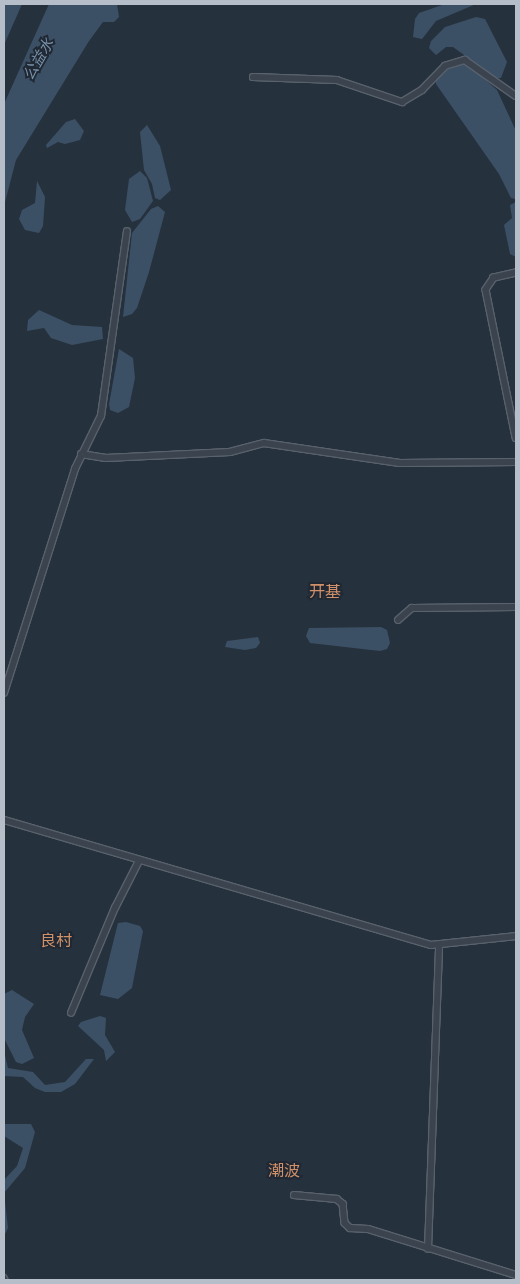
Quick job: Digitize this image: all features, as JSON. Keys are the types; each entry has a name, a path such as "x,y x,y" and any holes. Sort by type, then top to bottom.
{"street":[{"path":"254,77 337,80 402,102 422,90 445,66 465,60 516,96"},
{"path":"4,693 80,454 103,408 126,232"},
{"path":"516,273 494,278 486,290 516,438"},
{"path":"80,454 106,458 230,452 264,443 400,463 516,462"},
{"path":"398,620 412,608 516,607"},
{"path":"4,666 11,671"},
{"path":"4,820 139,861 439,946 516,936"},
{"path":"71,1013 115,908 139,861"},
{"path":"428,1248 439,946"},
{"path":"294,1196 335,1198 343,1204 345,1223 348,1227 368,1229 516,1275"}],"water":[{"path":"4,4 22,4 4,45"},
{"name":"公益水","path":"49,4 117,4 119,17 114,22 103,22 89,41 16,160 4,206 4,104"},
{"path":"445,4 476,4 436,21 422,39 413,37 415,19 419,13"},
{"path":"476,17 485,19 507,62 501,78 496,78 453,47 446,47 436,55 429,48 431,41 445,27"},
{"path":"466,63 497,90 516,131 515,199 511,198 499,174 436,84 436,78 446,70"},
{"path":"75,119 84,131 80,140 65,144 58,142 47,148 46,145 66,122"},
{"path":"147,125 160,146 171,190 160,200 155,198 152,184 144,170 140,132"},
{"path":"140,171 147,178 153,201 140,219 132,222 125,210 129,179"},
{"path":"37,181 45,197 43,226 39,233 25,230 19,219 22,210 35,203"},
{"path":"516,202 516,257 510,254 504,225 512,218 510,205"},
{"path":"158,206 165,212 149,272 137,308 132,314 123,317 132,233 151,209"},
{"path":"39,310 72,325 102,327 103,339 72,345 51,338 44,328 27,331 28,320"},
{"path":"119,349 133,358 135,378 129,407 118,413 110,410 109,404"},
{"path":"381,627 387,630 390,643 387,649 380,651 310,643 306,636 309,628"},
{"path":"258,637 260,643 256,648 245,650 225,647 227,641"},
{"path":"126,922 140,926 143,931 132,988 118,999 100,995 118,923"},
{"path":"12,990 34,1004 25,1017 22,1030 34,1058 22,1064 16,1062 4,1038 4,994"},
{"path":"100,1016 106,1018 105,1035 115,1052 106,1061 104,1050 78,1026 81,1022"},
{"path":"4,1051 8,1068 33,1072 45,1085 65,1082 86,1059 94,1059 75,1084 61,1092 45,1092 35,1088 23,1077 4,1076"},
{"path":"4,1124 31,1124 35,1132 25,1168 4,1193 4,1180 17,1166 23,1148 4,1136"},
{"path":"4,1193 8,1228 4,1236"}],"district":[{"name":"开基","path":"325,591"},
{"name":"良村","path":"56,940"},
{"name":"潮波","path":"284,1170"}]}
